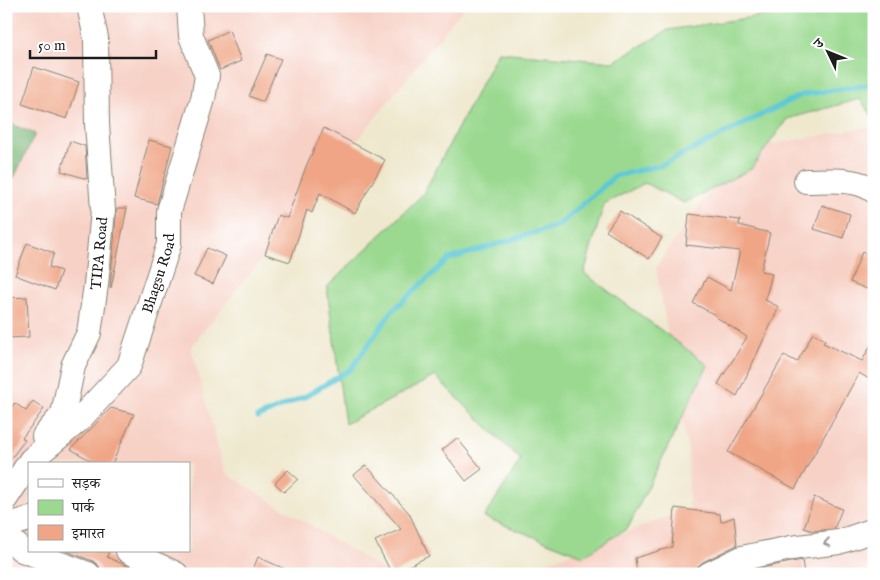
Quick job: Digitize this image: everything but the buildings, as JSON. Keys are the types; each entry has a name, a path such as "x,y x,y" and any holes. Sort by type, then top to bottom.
{"street":[{"name":"TIPA Road","path":"12,490 22,462 63,414 74,366 89,333 103,210 97,124 96,38 89,6"},
{"name":"Bhagsu Road","path":"30,462 79,420 129,366 169,244 169,211 207,76 191,36 189,6"},
{"path":"806,181 838,180 869,187 874,191"},
{"name":"Bhagsu Road","path":"12,490 28,465"},
{"path":"6,526 28,519"},
{"path":"709,574 742,558 791,548 839,542 874,530"},
{"path":"6,536 22,550 88,574"},
{"path":"130,552 176,574"}],"shaded area":[{"path":"6,6 465,6 191,347 225,473 390,574 6,574"},
{"path":"874,126 874,574 515,574 689,509 688,452 656,267 738,150"}],"green space":[{"path":"826,6 874,6 874,119 860,99 787,119 751,169 684,203 645,183 604,204 584,273 708,365 628,528 583,556 484,517 521,460 435,376 345,424 327,287 423,194 498,52 613,62 668,30"},
{"path":"6,122 35,134 6,194"}],"waterway":[{"path":"258,417 306,396 351,369 393,310 449,259 559,225 615,176 662,165 801,95 874,84"}]}
